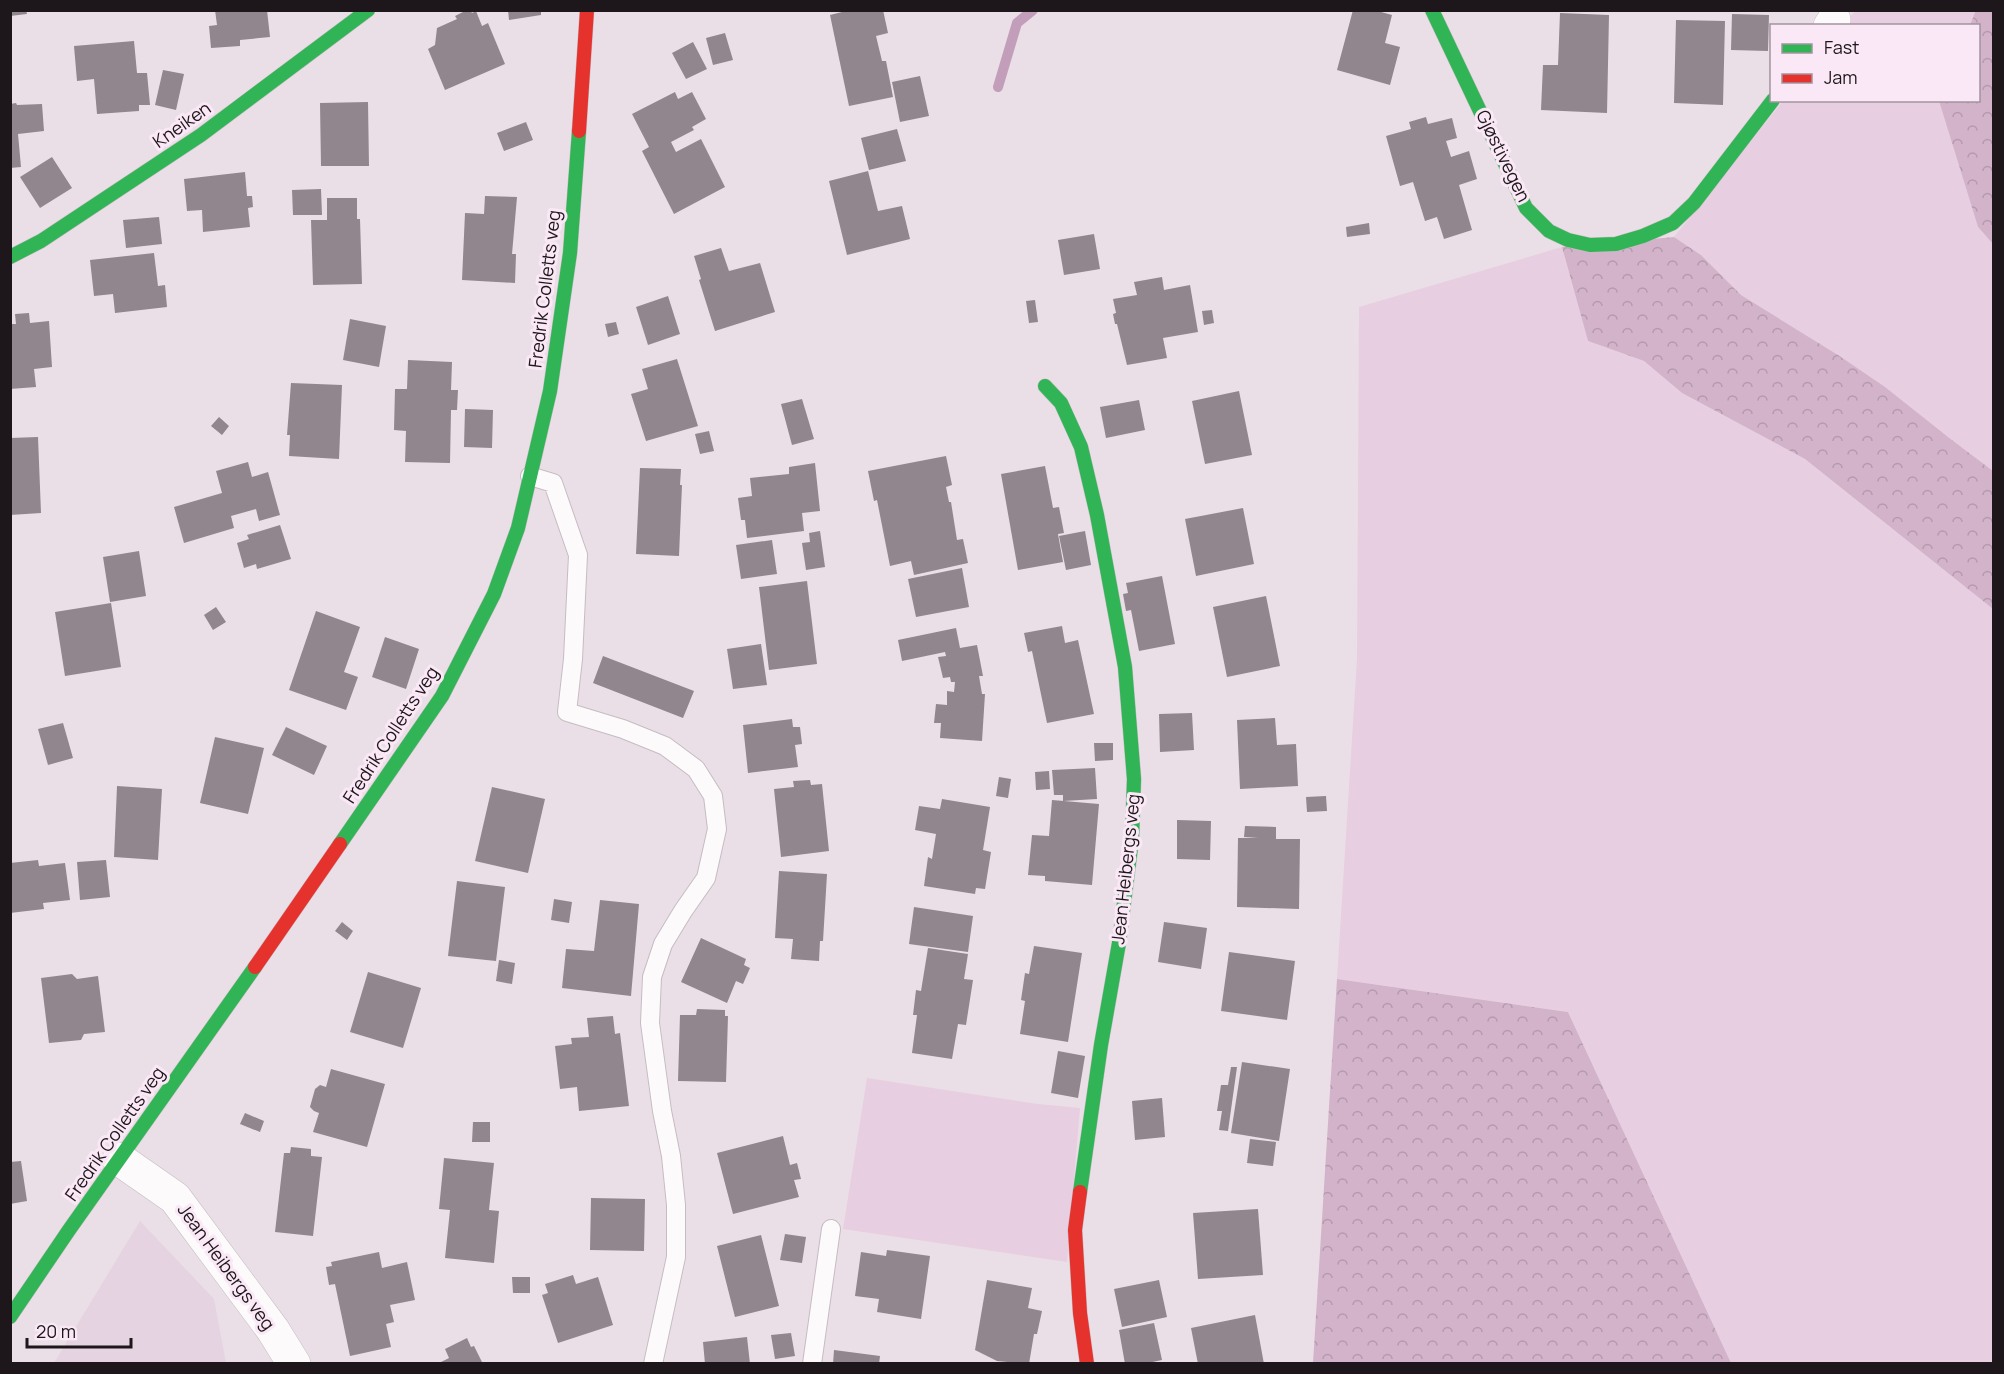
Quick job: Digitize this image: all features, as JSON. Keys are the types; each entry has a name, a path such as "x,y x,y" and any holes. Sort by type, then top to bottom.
{"street":[{"name":"Kneiken","path":"10,257 41,241 201,135 368,10"},
{"name":"Fredrik Colletts veg","path":"10,1317 442,696 494,594 518,528 550,391 570,253 587,10"},
{"name":"Gjøstivegen","path":"1432,10 1526,208 1549,231 1568,240 1590,245 1616,244 1644,236 1673,223 1694,203 1771,102"},
{"name":"Jean Heibergs veg","path":"1045,386 1061,403 1081,447 1097,515 1125,668 1134,779 1132,838 1119,943 1101,1045 1075,1230 1080,1313 1087,1364"},
{"name":"Jean Heibergs veg","path":"119,1160 175,1198 267,1321 294,1364"}],"lane":[{"path":"530,476 553,483 578,555 573,659 567,712 623,729 666,746 696,769 713,796 717,829 706,878 682,910 663,944 652,977 650,1023 676,1205 676,1257 654,1364"},
{"path":"812,1364 831,1229"}],"shaded area":[{"path":"1855,11 1976,11 1970,24 1845,24"},
{"path":"1782,102 1939,102 1978,227 1993,244 1993,471 1838,355 1741,295 1701,255 1674,237"},
{"path":"1562,247 1588,341 1644,361 1682,393 1805,459 1993,609 1993,1363 1731,1363 1568,1012 1337,979 1357,659 1359,307"},
{"path":"867,1078 1038,1104 1080,1108 1067,1262 843,1229"},
{"path":"140,1221 214,1299 226,1363 54,1363"}],"green space":[{"path":"1976,10 1993,11 1993,244 1978,227 1939,102 1980,102 1980,24 1970,24"},
{"path":"1674,237 1701,255 1741,295 1885,387 1993,471 1993,609 1805,459 1682,393 1644,361 1588,341 1562,247"},
{"path":"1337,979 1568,1012 1731,1363 1313,1363"}],"building":[{"path":"10,10 26,10 27,14 10,16"},
{"path":"215,10 267,10 270,37 240,40 240,46 211,48 209,26 217,25"},
{"path":"467,10 472,13 476,11 482,26 488,23 505,64 445,90 428,49 435,45 437,28 457,19 455,16"},
{"path":"508,10 541,10 541,15 509,20"},
{"path":"850,10 883,10 888,33 876,36 882,61 886,61 893,97 849,106 830,15"},
{"path":"1353,10 1374,10 1392,15 1385,43 1400,47 1390,85 1337,70"},
{"path":"1560,13 1609,15 1607,113 1541,110 1543,65 1558,65"},
{"path":"1732,14 1769,15 1768,51 1731,50"},
{"path":"1676,20 1725,21 1723,105 1674,103"},
{"path":"725,33 733,60 713,65 706,38"},
{"path":"134,41 137,73 147,73 150,105 139,105 139,111 97,114 94,79 77,81 74,46"},
{"path":"693,42 707,69 686,79 672,53"},
{"path":"163,70 184,74 176,110 155,105"},
{"path":"920,76 929,116 900,122 892,82"},
{"path":"675,92 678,99 692,92 706,119 692,127 694,130 671,142 676,152 701,139 725,187 674,214 642,151 649,147 632,114"},
{"path":"368,102 369,166 321,166 320,103"},
{"path":"16,103 17,105 42,104 44,131 18,134 21,167 10,168 10,104"},
{"path":"1426,117 1428,124 1452,118 1457,138 1446,141 1451,157 1469,151 1477,179 1459,185 1472,230 1444,239 1437,217 1425,221 1413,182 1400,186 1386,136 1411,129 1409,122"},
{"path":"526,122 533,140 504,151 497,133"},
{"path":"897,129 906,161 869,170 861,138"},
{"path":"52,157 72,188 40,208 20,177"},
{"path":"868,171 878,211 902,206 910,239 847,255 829,181"},
{"path":"245,172 247,196 252,196 253,207 248,208 250,227 203,232 202,210 187,211 184,179"},
{"path":"321,189 322,215 293,215 292,190"},
{"path":"485,196 517,197 512,254 516,254 515,283 462,280 465,213 484,214"},
{"path":"327,198 357,198 362,284 313,285 311,220 327,220"},
{"path":"159,217 162,244 126,248 123,220"},
{"path":"1369,223 1370,234 1347,237 1346,227"},
{"path":"1094,234 1100,269 1064,275 1058,240"},
{"path":"721,248 729,271 760,263 775,312 715,331 694,256"},
{"path":"154,253 158,286 165,285 167,307 115,313 113,294 94,296 90,260"},
{"path":"1162,277 1164,290 1190,285 1198,332 1163,338 1167,358 1127,365 1117,324 1115,324 1113,314 1116,313 1113,299 1137,295 1134,282"},
{"path":"668,296 680,334 648,345 636,307"},
{"path":"1035,300 1038,322 1029,323 1026,301"},
{"path":"1212,310 1214,323 1204,325 1202,311"},
{"path":"29,313 30,323 49,321 52,367 34,369 36,387 10,389 10,324 16,324 15,314"},
{"path":"350,319 386,326 379,367 343,360"},
{"path":"616,322 619,334 608,337 605,324"},
{"path":"677,359 698,426 646,441 631,394 648,389 642,369"},
{"path":"408,360 452,362 451,390 458,390 457,410 451,410 450,463 405,462 406,431 394,430 395,389 407,389"},
{"path":"291,383 342,385 339,459 289,456 290,435 287,435"},
{"path":"1239,391 1252,455 1205,464 1192,401"},
{"path":"802,399 814,439 792,445 781,404"},
{"path":"1139,400 1145,430 1106,438 1100,407"},
{"path":"465,409 493,410 492,448 464,447"},
{"path":"219,417 229,426 222,435 211,426"},
{"path":"709,431 714,451 700,454 695,434"},
{"path":"38,437 41,513 10,515 10,438"},
{"path":"946,456 952,485 946,487 949,502 951,502 957,540 963,539 968,563 914,575 911,561 890,566 877,500 874,501 868,471"},
{"path":"248,462 252,477 268,472 280,515 259,521 256,509 231,516 234,528 184,543 174,507 222,493 216,471"},
{"path":"815,463 820,511 802,513 804,531 747,538 745,520 741,520 738,498 752,496 750,478 789,474 789,467"},
{"path":"1045,466 1053,508 1059,507 1064,533 1058,534 1063,562 1018,570 1001,474"},
{"path":"640,468 681,469 679,556 636,554"},
{"path":"1243,508 1254,564 1196,576 1185,519"},
{"path":"280,525 291,559 257,569 256,564 244,568 237,543 249,539 247,535"},
{"path":"820,531 825,567 806,570 802,543 810,542 809,533"},
{"path":"1085,531 1091,565 1066,570 1059,536"},
{"path":"772,540 777,574 741,579 736,545"},
{"path":"139,551 146,596 110,602 103,557"},
{"path":"962,568 969,607 916,617 908,579"},
{"path":"1162,576 1175,644 1139,651 1131,610 1126,611 1123,594 1128,593 1126,583"},
{"path":"807,581 817,664 769,670 759,587"},
{"path":"1266,596 1280,666 1227,677 1213,607"},
{"path":"111,603 121,667 65,676 55,612"},
{"path":"216,607 226,622 213,630 204,615"},
{"path":"316,611 360,627 344,672 358,677 346,710 289,690"},
{"path":"1062,626 1065,643 1078,640 1094,714 1047,723 1032,651 1028,652 1024,633"},
{"path":"956,628 960,648 977,645 983,676 979,676 982,694 985,694 982,741 940,738 941,723 934,723 936,704 947,705 947,691 954,692 955,682 951,682 950,677 943,678 938,657 946,656 945,652 902,661 898,640"},
{"path":"385,637 419,649 406,689 372,677"},
{"path":"761,644 767,685 733,689 727,649"},
{"path":"603,656 694,691 683,718 593,683"},
{"path":"1192,713 1194,750 1160,752 1159,714"},
{"path":"1275,718 1277,745 1296,744 1298,786 1240,789 1237,720"},
{"path":"792,719 793,727 800,727 802,744 795,745 798,767 748,773 743,725"},
{"path":"63,723 73,758 48,765 38,729"},
{"path":"286,727 327,746 314,775 272,755"},
{"path":"215,737 264,748 248,814 200,803"},
{"path":"1094,743 1113,743 1113,760 1095,761"},
{"path":"1095,768 1097,799 1063,801 1063,795 1054,795 1052,770"},
{"path":"1049,771 1050,789 1036,790 1035,772"},
{"path":"999,777 1011,779 1008,798 996,796"},
{"path":"810,780 811,785 822,784 829,851 781,857 774,789 794,787 793,781"},
{"path":"117,786 162,789 158,860 114,857"},
{"path":"492,787 545,799 528,873 475,861"},
{"path":"1326,796 1327,811 1307,812 1306,797"},
{"path":"942,799 990,807 983,850 991,852 985,889 976,888 975,894 924,886 928,857 932,859 936,834 915,830 919,806 940,809"},
{"path":"1052,800 1099,804 1092,885 1045,881 1045,876 1028,875 1032,835 1049,836"},
{"path":"1177,820 1211,821 1210,860 1177,859"},
{"path":"1245,826 1276,827 1276,839 1300,839 1299,909 1237,907 1238,838 1258,838 1244,837"},
{"path":"38,860 39,866 65,863 70,900 43,903 44,909 10,913 10,863"},
{"path":"106,860 110,897 80,900 77,862"},
{"path":"779,871 827,874 823,941 820,941 819,961 791,959 793,939 775,938"},
{"path":"457,881 505,887 496,961 448,956"},
{"path":"554,899 572,902 569,923 551,920"},
{"path":"600,900 639,904 631,996 562,988 566,949 594,951"},
{"path":"914,907 973,916 968,952 909,944"},
{"path":"342,922 353,931 347,940 335,931"},
{"path":"1164,922 1207,928 1201,969 1158,962"},
{"path":"701,938 746,959 744,965 750,968 743,984 736,981 727,1003 681,982"},
{"path":"1034,946 1082,953 1068,1042 1020,1034 1025,1001 1021,1000 1025,973 1029,974"},
{"path":"928,948 968,954 964,979 973,980 966,1025 958,1024 952,1059 912,1053 917,1015 913,1015 916,990 921,991"},
{"path":"1229,952 1295,961 1287,1020 1221,1011"},
{"path":"499,960 515,963 512,984 496,981"},
{"path":"368,972 421,988 403,1048 350,1032"},
{"path":"72,974 77,979 98,976 105,1032 84,1034 81,1040 49,1043 41,978"},
{"path":"697,1009 725,1010 725,1016 728,1016 726,1082 678,1081 680,1015 696,1015"},
{"path":"613,1016 615,1034 620,1033 629,1106 579,1111 577,1087 560,1089 555,1046 572,1044 571,1038 589,1037 587,1018"},
{"path":"1058,1051 1085,1056 1078,1098 1051,1093"},
{"path":"1242,1062 1290,1069 1279,1141 1231,1133"},
{"path":"1231,1067 1237,1067 1228,1131 1219,1130 1222,1111 1217,1111 1221,1085 1228,1085"},
{"path":"331,1069 385,1084 367,1147 313,1132 319,1113 310,1107 315,1089 320,1085 326,1087"},
{"path":"1162,1098 1165,1137 1135,1140 1132,1101"},
{"path":"245,1113 264,1121 260,1132 240,1124"},
{"path":"473,1122 490,1122 490,1142 472,1142"},
{"path":"783,1136 790,1165 797,1163 801,1179 794,1180 799,1197 733,1214 717,1153"},
{"path":"1250,1139 1276,1142 1273,1166 1247,1163"},
{"path":"291,1147 311,1149 311,1156 322,1157 313,1236 275,1232 284,1153 290,1153"},
{"path":"444,1158 494,1163 489,1210 499,1211 494,1263 445,1258 450,1210 439,1209"},
{"path":"21,1161 27,1201 10,1204 10,1162"},
{"path":"591,1198 645,1199 644,1251 590,1250"},
{"path":"1258,1209 1263,1275 1198,1279 1193,1213"},
{"path":"785,1234 806,1237 802,1263 780,1260"},
{"path":"761,1235 779,1306 735,1317 717,1246"},
{"path":"887,1250 930,1256 921,1319 877,1312 879,1299 855,1296 861,1252 886,1256"},
{"path":"379,1252 382,1268 407,1262 415,1300 390,1305 394,1322 386,1324 391,1347 350,1356 335,1284 329,1285 326,1267 332,1266 331,1262"},
{"path":"573,1275 576,1284 598,1277 613,1325 558,1343 542,1295 548,1293 545,1284"},
{"path":"512,1277 530,1277 530,1293 513,1293"},
{"path":"987,1280 1032,1288 1028,1308 1042,1311 1037,1334 1034,1334 1029,1364 997,1361 975,1350"},
{"path":"1159,1280 1167,1317 1122,1327 1114,1289"},
{"path":"1255,1315 1264,1364 1198,1364 1191,1328"},
{"path":"1154,1323 1162,1360 1143,1364 1125,1364 1119,1330"},
{"path":"791,1333 795,1356 775,1359 771,1335"},
{"path":"747,1337 750,1364 705,1364 703,1342"},
{"path":"467,1338 483,1364 437,1364 449,1358 445,1349"},
{"path":"834,1350 880,1356 879,1364 833,1364"}],"waterway":[{"path":"998,87 1017,23 1033,10"}],"traffic: fast":[{"path":"10,257 41,241 201,135 368,10"},
{"path":"1432,10 1526,208 1549,231 1568,240 1590,245 1616,244 1643,236 1673,223 1694,203 1771,102"},
{"path":"340,844 442,696 494,594 518,528 550,391 570,253 579,131"},
{"path":"1045,386 1061,403 1081,447 1097,515 1125,667 1134,779 1132,839 1119,943 1101,1045 1080,1192"},
{"path":"10,1317 255,967"}],"traffic: jam":[{"path":"579,131 587,10"},
{"path":"255,967 340,844"},
{"path":"1080,1192 1075,1230 1080,1313 1087,1364"}]}
